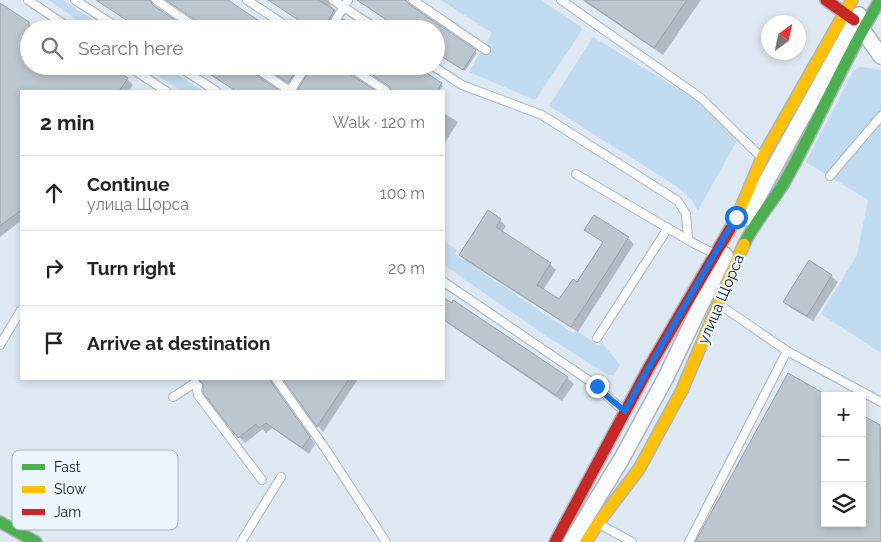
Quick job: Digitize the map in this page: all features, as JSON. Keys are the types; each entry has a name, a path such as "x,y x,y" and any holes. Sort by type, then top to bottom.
{"main road":[{"path":"826,0 854,21"},
{"name":"улица Щорса","path":"586,542 639,469 682,390 750,232 783,184 816,121 854,21 852,0"},
{"name":"улица Щорса","path":"555,542 648,369 736,217 762,158 854,21 880,0"},
{"path":"0,522 12,529"},
{"path":"14,530 36,542"}],"street":[{"name":"улица Щорса","path":"571,542 622,458 660,388 724,257 854,21 868,0"},
{"path":"854,21 881,56"}],"lane":[{"path":"28,0 58,20"},
{"path":"76,0 106,20"},
{"path":"156,0 185,20"},
{"path":"247,0 277,20"},
{"path":"333,0 346,4 365,20"},
{"path":"413,0 442,20"},
{"path":"561,0 701,98 762,158"},
{"path":"336,20 346,4"},
{"path":"445,22 486,50"},
{"path":"445,74 462,86 542,115 678,201 686,214 688,240"},
{"path":"142,75 164,90"},
{"path":"192,75 214,90"},
{"path":"266,75 289,90"},
{"path":"291,90 300,75"},
{"path":"362,75 384,90"},
{"path":"830,176 881,116"},
{"path":"576,174 715,254"},
{"path":"597,338 668,228"},
{"path":"445,283 597,386 625,411"},
{"path":"445,290 573,375"},
{"path":"720,304 787,351 881,402"},
{"path":"0,345 20,312"},
{"path":"689,542 787,351"},
{"path":"277,380 325,448 386,542"},
{"path":"173,397 196,384 198,395 262,480"},
{"path":"241,542 281,477"},
{"path":"598,523 632,542"}],"shaded area":[{"path":"49,0 63,0 93,20 77,20"},
{"path":"441,0 541,0 580,26 582,30 535,100 469,72 492,33"},
{"path":"593,37 678,89 682,88 699,101 738,139 698,210 691,199 675,185 549,106"},
{"path":"859,67 881,71 881,353 821,314 857,255 868,200 806,162 854,70"},
{"path":"157,75 179,75 201,90 180,90"},
{"path":"445,242 457,250 455,254 573,333 577,331 598,345 602,343 620,365 614,375 608,375 546,336 445,266"}],"building":[{"path":"96,0 150,0 153,5 175,20 126,20"},
{"path":"166,0 228,0 258,20 195,20"},
{"path":"268,0 319,0 334,10 329,20 298,20"},
{"path":"357,0 406,0 410,5 432,20 387,20"},
{"path":"584,0 687,0 654,48"},
{"path":"0,3 26,20 20,20 20,75 124,75 128,78 120,90 20,90 20,211 0,226"},
{"path":"445,29 476,50 463,70 445,59"},
{"path":"211,75 256,75 278,90 234,90"},
{"path":"276,75 293,75 288,83"},
{"path":"307,75 351,75 374,90 298,90"},
{"path":"372,75 430,75 442,83 438,90 391,90 389,86"},
{"path":"488,210 501,219 496,227 551,263 537,285 559,299 573,279 577,282 603,242 584,230 594,215 629,237 571,327 459,255"},
{"path":"809,260 832,275 807,316 783,302"},
{"path":"445,299 452,303 453,300 568,377 556,395 445,321"},
{"path":"788,373 821,392 821,527 866,527 866,417 880,425 881,542 695,542"},
{"path":"199,380 270,380 310,437 302,448 266,423 259,428 256,424 238,438 203,393 203,384"},
{"path":"284,380 348,380 317,427"}],"traffic: fast":[{"path":"744,244 784,183 880,0"},
{"path":"0,522 12,529"},
{"path":"14,530 36,542"}],"traffic: slow":[{"path":"730,229 762,158 852,0"},
{"path":"586,542 639,469 682,390 744,244"}],"traffic: jam":[{"path":"826,0 854,20"},
{"path":"555,542 648,369 730,229"}],"route":[{"path":"597,386 625,411 736,217"}]}
